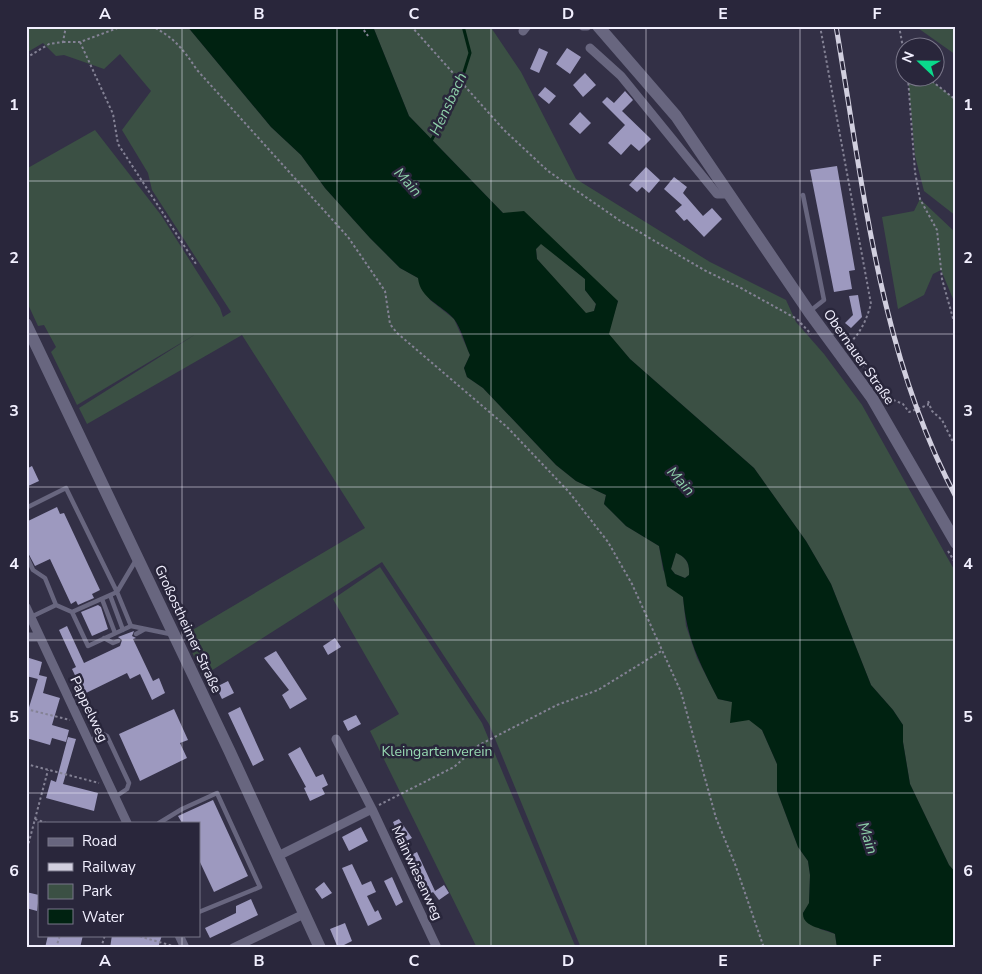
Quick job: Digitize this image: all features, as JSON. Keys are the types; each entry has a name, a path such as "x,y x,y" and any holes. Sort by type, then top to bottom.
{"main road":[{"name":"Obernauer Straße","path":"598,26 676,116 809,312 872,398 956,543"},
{"name":"Großostheimer Straße","path":"26,324 138,556 320,948"}],"street":[{"path":"582,26 587,26"},
{"name":"Obernauer Straße","path":"590,48 621,76 717,194 728,194"},
{"name":"Pappelweg","path":"26,608 127,822"},
{"path":"26,637 40,637"},
{"name":"Mainwiesenweg","path":"336,739 372,809 437,948"},
{"path":"278,856 372,809"},
{"path":"233,948 304,914"},
{"path":"179,936 185,948"}],"lane":[{"path":"803,195 824,300 809,312"},
{"path":"26,508 66,488 132,626"},
{"path":"26,554 33,570 45,578 56,605 72,612 88,646 132,626 174,634"},
{"path":"72,612 117,592 138,556"},
{"path":"110,595 123,630"},
{"path":"102,599 115,633"},
{"path":"31,617 56,605"},
{"path":"136,634 146,629"},
{"path":"104,638 113,644 118,642"},
{"path":"88,741 102,734 107,736 129,782 127,789 115,797"},
{"path":"161,822 182,809 217,793 260,887 200,912"}],"path":[{"path":"63,42 66,26"},
{"path":"26,58 49,44 80,42 123,26"},
{"path":"151,26 167,34 180,45 197,70 348,237 385,291 390,324 397,333 507,427 569,492 608,542 632,584 681,692 716,818 735,864 764,948"},
{"path":"361,26 368,36"},
{"path":"411,26 504,130 548,171 619,220 704,270 797,319"},
{"path":"820,26 871,304 866,322 853,340 838,352"},
{"path":"80,42 113,114 118,144 196,264"},
{"path":"909,88 915,172 920,199 937,230 942,279 956,329"},
{"path":"941,88 956,100"},
{"path":"872,398 884,396 903,404 909,412 928,405 928,401 932,412 942,420 956,448"},
{"path":"372,809 454,767 478,745 557,705 598,690 663,650"},
{"path":"26,709 80,723"},
{"path":"26,764 110,787"},
{"path":"26,853 48,770"},
{"path":"35,819 43,822"},
{"path":"56,948 60,936"},
{"path":"138,936 180,948"}],"green space":[{"path":"26,26 187,26 271,127 301,155 325,188 370,238 400,268 418,278 430,300 454,319 470,355 464,368 467,377 483,388 556,465 576,481 606,495 604,504 626,526 659,546 663,570 683,597 686,626 697,658 718,699 732,702 762,730 777,764 777,791 798,847 808,861 810,875 809,904 803,913 820,929 835,934 837,948 581,948 489,724 382,562 203,676 184,635 365,528 242,335 87,424 79,408 196,334 77,405 51,352 56,347 44,325 38,326 26,300 26,169 95,130 161,215 220,308 223,317 231,312 152,190 148,173 122,130 151,91 120,54 104,69 64,55 56,56 43,43 26,53"},
{"path":"378,26 490,26 521,72 576,179 710,262 786,300 796,322 824,354 862,405 956,573 956,873 949,865 910,784 903,742 903,725 893,710 871,685 831,584 806,541 754,468 630,359 608,334 618,301 503,213 409,116 374,29"},
{"path":"915,26 956,26 956,55 944,47 944,38 932,38"},
{"path":"909,88 941,88 956,100 956,216 924,191 915,156"},
{"path":"920,199 956,233 956,306 941,270 933,274 924,295 898,309 882,217 914,211"},
{"path":"541,243 585,279 585,290 596,304 594,311 586,314 537,259 536,249"},
{"path":"676,552 688,564 689,575 685,578 675,574 671,569"},
{"name":"Kleingartenverein","path":"380,567 482,723 576,948 477,948 370,731 399,714 333,599"}],"water":[{"name":"Main","path":"187,26 369,26 374,29 409,116 503,213 524,211 618,301 609,334 630,359 754,468 806,541 831,584 871,685 893,710 903,725 903,742 910,784 949,865 956,873 956,948 837,948 835,934 806,922 803,913 809,903 810,875 808,861 798,847 777,791 777,764 762,730 749,720 730,723 732,702 718,699 705,673 687,626 683,597 667,586 659,546 626,526 604,504 606,495 576,481 556,465 483,388 467,377 464,368 470,355 461,331 454,319 427,297 418,278 400,268 370,238 325,188 301,155 271,127","holes":["541,244 585,279 585,290 596,304 594,311 586,313 537,259 536,249","676,553 682,556 688,564 689,575 685,578 675,574 671,569"]}],"building":[{"path":"539,48 548,52 539,73 530,69"},
{"path":"567,48 581,57 570,74 556,64"},
{"path":"585,73 596,85 583,97 573,85"},
{"path":"545,87 556,96 549,104 538,95"},
{"path":"625,91 633,100 622,111 651,139 639,151 631,144 621,155 608,143 625,125 602,102 607,97 614,103"},
{"path":"580,112 591,123 580,134 569,124"},
{"path":"837,166 855,270 849,271 852,289 834,292 810,170"},
{"path":"646,167 660,180 649,193 642,187 637,192 629,185"},
{"path":"674,177 687,187 683,193 703,216 712,208 722,219 704,237 687,219 684,221 675,211 682,205 664,189"},
{"path":"858,295 862,317 851,328 845,323 853,315 849,296"},
{"path":"32,466 39,481 26,487 26,469"},
{"path":"57,507 60,514 64,513 100,590 92,594 94,598 78,605 76,601 71,604 50,559 35,566 26,549 26,522"},
{"path":"98,605 101,607 108,629 92,636 81,612"},
{"path":"67,626 84,663 120,646 122,640 118,637 134,631 132,636 136,638 133,639 153,681 159,678 165,693 152,700 140,674 130,679 127,673 84,694 72,669 76,667 59,630"},
{"path":"335,638 341,647 328,655 323,646"},
{"path":"276,651 307,699 290,709 282,695 289,690 264,658"},
{"path":"26,657 42,662 38,679 26,676"},
{"path":"39,675 47,677 43,693 60,698 52,725 69,730 66,742 52,738 50,745 26,738 26,717"},
{"path":"228,681 234,693 222,699 216,687"},
{"path":"240,707 264,760 253,766 228,713"},
{"path":"174,709 188,740 180,743 187,758 140,781 119,734"},
{"path":"356,715 361,724 348,731 343,721"},
{"path":"68,737 76,739 63,784 98,793 94,811 46,798 51,780 56,782"},
{"path":"300,747 316,777 323,774 328,785 322,788 325,794 310,801 304,788 306,787 288,754"},
{"path":"213,800 248,876 214,892 200,862 200,822 181,822 178,816"},
{"path":"399,819 412,838 402,843 393,822"},
{"path":"361,827 368,841 349,851 342,837"},
{"path":"417,852 435,891 444,885 449,893 439,900 433,892 426,897 421,891 407,857"},
{"path":"352,864 362,885 371,881 376,892 367,896 375,912 378,910 382,919 368,926 342,868"},
{"path":"392,877 403,902 396,906 384,881"},
{"path":"324,882 332,893 322,899 315,889"},
{"path":"26,892 38,895 37,911 26,908"},
{"path":"251,899 258,915 210,938 205,928 236,913 236,906"},
{"path":"345,923 352,941 338,948 330,929"},
{"path":"48,936 83,936 80,948 45,948"},
{"path":"112,936 162,936 158,948 110,948"}],"waterway":[{"name":"Hensbach","path":"430,143 458,91 470,53 463,26"}],"railway":[{"path":"836,26 877,267 891,326 909,385 930,442 956,497"}]}
